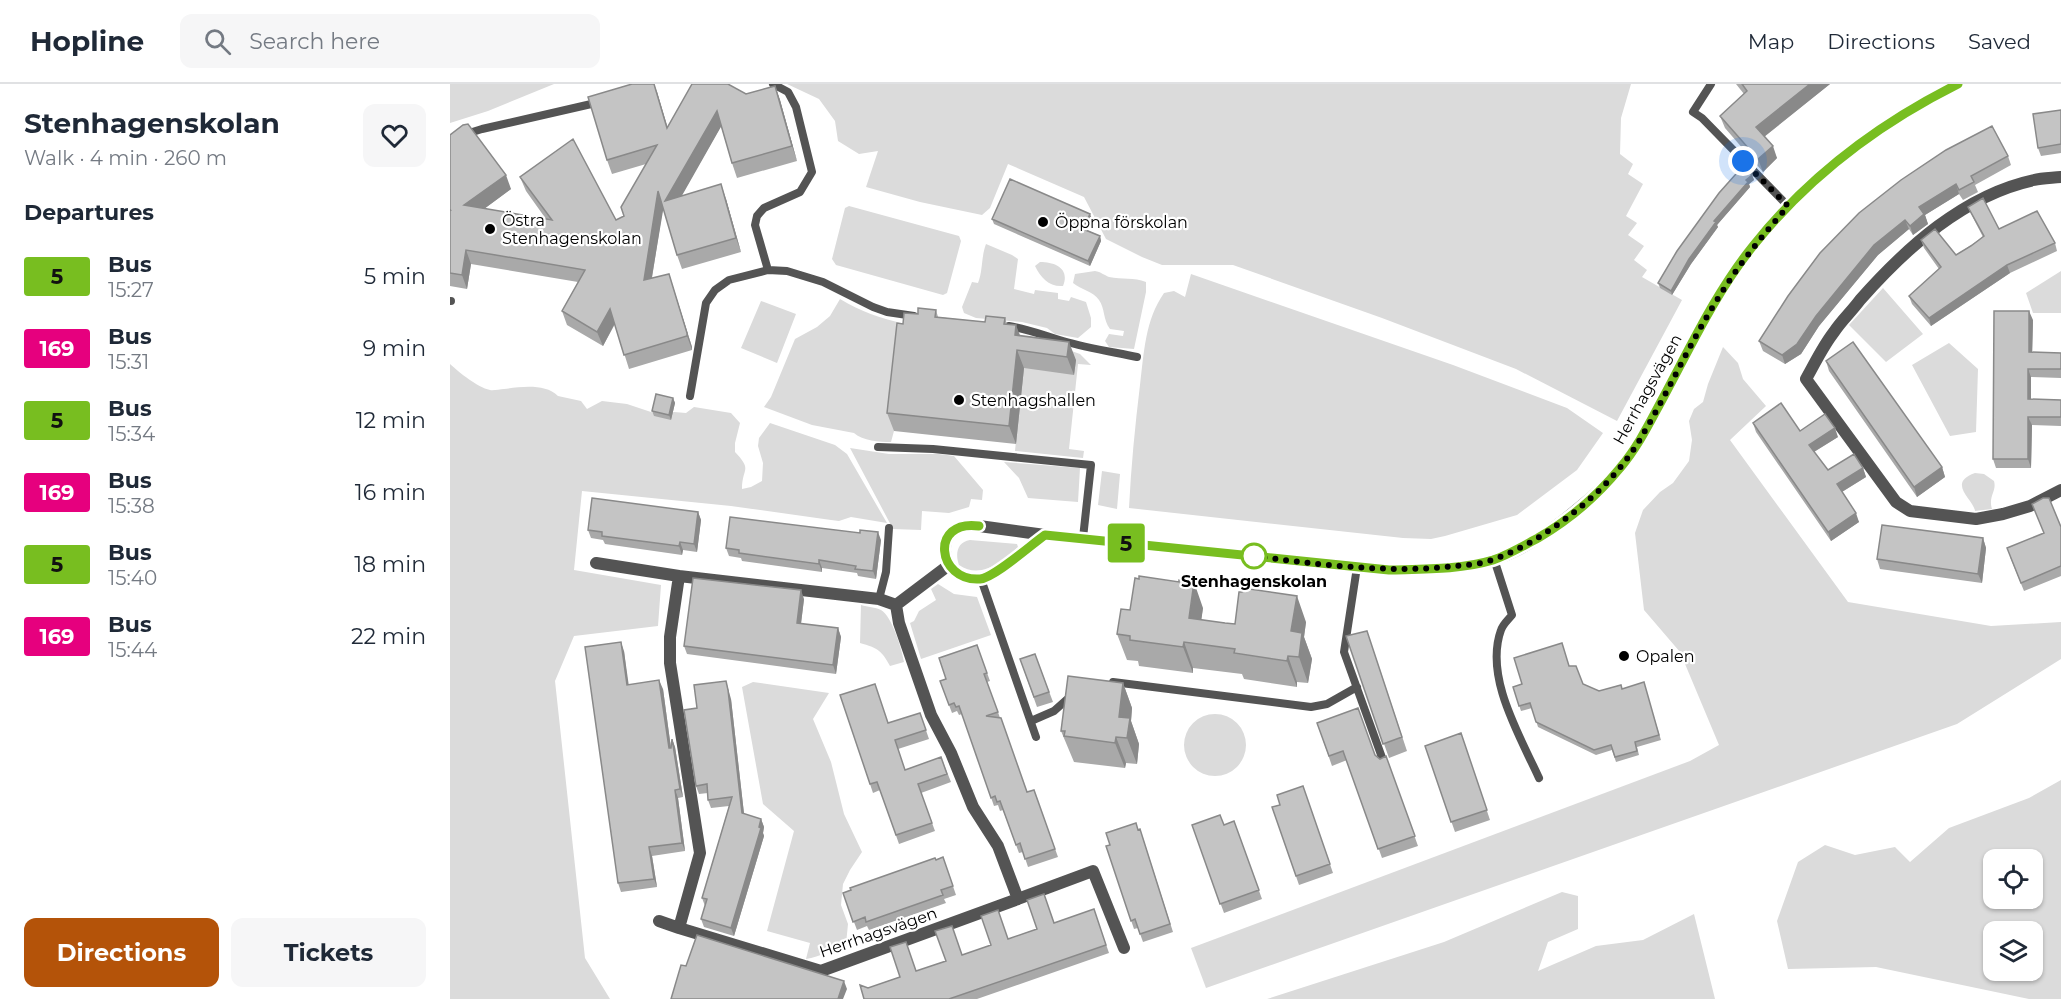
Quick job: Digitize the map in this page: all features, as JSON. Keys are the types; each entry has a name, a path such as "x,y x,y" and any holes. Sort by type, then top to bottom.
{"street":[{"name":"Herrhagsvägen","path":"949,565 944,556 948,536 954,528 969,525 1045,535 1389,570 1432,569 1494,559 1551,530 1589,501 1620,468 1641,438 1723,289 1753,247 1788,206 1878,129 1958,84"},
{"path":"2061,177 2035,179 2005,189 1977,201 1938,226 1898,259 1834,331 1806,379 1896,502 1910,511 1976,519 2030,506 2061,490"},
{"path":"896,605 949,565 962,576 981,579 992,575 1045,535"},
{"path":"596,563 679,576 879,599 896,605"},
{"path":"679,576 670,637 670,663 700,853 680,927"},
{"path":"896,605 898,624 931,715 951,753 973,807 998,846 1018,899"},
{"name":"Herrhagsvägen","path":"659,921 821,971 1093,871 1124,948"}],"lane":[{"path":"768,270 755,225 757,216 764,208 800,192 812,171 796,107 788,92 772,84"},
{"path":"1711,84 1694,112 1788,206"},
{"path":"450,139 482,129 606,100"},
{"path":"690,396 706,303 716,290 729,280 768,270 787,271 823,282 859,301 887,312 921,316"},
{"path":"1005,326 1026,328 1062,341 1137,357"},
{"path":"878,447 933,449 1090,465 1083,538"},
{"path":"879,599 886,572 889,528"},
{"path":"1494,559 1512,615 1501,627 1496,650 1497,667 1514,724 1539,778"},
{"path":"1357,567 1344,652 1384,763"},
{"path":"981,579 1036,737"},
{"path":"1101,681 1311,707 1327,704 1357,687"},
{"path":"1031,721 1054,711 1082,687"}],"shaded area":[{"path":"450,84 554,84 488,111 450,123"},
{"path":"787,84 1631,84 1621,118 1620,154 1633,164 1628,174 1643,184 1626,216 1637,223 1628,235 1644,246 1634,260 1647,270 1642,277 1682,300 1617,421 1516,369 1233,265 1162,265 1142,257 1106,239 1084,197 1008,164 990,208 982,215 920,202 866,187 878,151 859,154 838,141 835,121 819,99"},
{"path":"849,206 959,236 961,241 947,293 943,295 836,265 832,259 845,208"},
{"path":"986,244 1018,259 1014,289 1034,294 1035,290 1058,293 1058,299 1069,301 1071,297 1086,302 1091,327 1078,338 1055,334 1047,328 1022,322 976,318 964,313 962,307 972,282 978,283 980,278"},
{"path":"1040,262 1051,263 1063,271 1065,280 1063,286 1054,285 1043,278 1035,266"},
{"path":"1095,271 1109,277 1146,282 1134,349 1109,347 1105,341 1109,334 1123,336 1124,331 1110,329 1099,300 1073,283 1075,274"},
{"path":"2061,271 2061,313 2033,313 2026,293"},
{"path":"1191,274 1453,365 1567,408 1603,433 1577,470 1517,515 1431,539 1403,538 1129,508 1136,416 1149,326 1164,293 1174,291 1185,297"},
{"path":"1883,288 1923,334 1886,362 1849,325"},
{"path":"840,299 871,314 905,324 891,442 871,440 854,433 812,425 764,407 771,397 795,339 817,327 830,316"},
{"path":"761,301 796,314 777,363 741,348"},
{"path":"1029,336 1080,354 1091,365 1078,364 1069,449 1084,451 1083,458 1015,451 1026,339"},
{"path":"1949,343 1978,369 1976,432 1950,436 1912,365"},
{"path":"1723,347 1738,363 1743,379 1766,406 1730,440 1848,602 1991,626 2061,622 2061,659 1957,724 1206,988 1191,948 1690,761 1719,745 1680,652 1644,610 1635,533 1643,510 1660,492 1673,483 1689,461 1692,440 1689,421 1694,409 1703,402"},
{"path":"450,364 485,388 493,390 525,387 546,389 558,396 581,401 587,409 602,401 627,404 663,416 674,412 686,413 694,407 731,413 740,423 735,452 745,466 742,489 762,481 763,463 758,446 759,438 770,423 835,445 847,454 887,523 851,517 839,521 731,506 582,491 574,570 661,585 658,626 574,636 555,681 585,958 610,999 450,999"},
{"path":"850,448 889,454 954,456 983,490 982,500 971,499 969,507 949,513 922,511 921,530 893,529"},
{"path":"1004,462 1080,468 1078,502 1028,498 1019,478"},
{"path":"1102,471 1120,474 1117,509 1098,505"},
{"path":"1975,473 1984,474 1994,481 1992,509 1975,511 1964,492 1963,482"},
{"path":"970,540 1017,544 1018,547 991,567 983,570 967,569 959,565 957,553 962,543"},
{"path":"938,584 954,594 977,597 991,635 921,659 910,623 914,621 919,611 936,600 931,589"},
{"path":"861,605 879,609 885,613 896,634 904,662 890,666 879,651 860,643"},
{"path":"753,682 829,693 813,719 831,762 844,814 862,852 843,884 841,905 848,924 846,944 811,958 806,959 810,943 767,931 794,831 763,804 742,687"},
{"path":"1215,714 1227,716 1237,723 1244,733 1246,745 1244,757 1237,767 1227,774 1215,776 1203,774 1193,767 1186,757 1184,745 1186,733 1193,723 1203,716"},
{"path":"2061,780 2061,999 2029,999 1876,967 1788,969 1777,921 1798,862 1825,845 1855,855 1895,847 1910,862 1949,828 2029,798"},
{"path":"1562,892 1578,896 1578,929 1548,942 1538,971 1596,946 1643,940 1694,914 1715,999 1267,999 1444,942"}],"building":[{"name":"Östra Stenhagenskolan","path":"632,84 654,84 667,128 692,84 728,84 746,94 775,86 792,146 732,163 717,111 665,201 721,184 736,238 677,255 658,191 644,280 669,274 687,336 624,355 610,309 597,332 562,311 585,270 466,250 462,275 450,273 450,135 468,124 506,175 464,205 552,220 520,177 573,139 616,220 624,216 621,207 657,145 607,160 588,97"},
{"path":"1742,84 1810,84 1756,127 1773,146 1758,159 1720,116 1747,91"},
{"path":"2061,110 2061,144 2038,148 2033,114"},
{"path":"1992,126 2008,156 1971,176 1974,182 1959,190 1956,184 1919,207 1924,214 1910,226 1905,220 1874,245 1816,316 1797,344 1782,355 1759,341 1788,296 1820,253 1859,213 1901,180 1946,150"},
{"path":"1743,166 1752,175 1746,180 1748,182 1714,221 1716,222 1689,259 1671,291 1658,283 1677,251 1719,193"},
{"name":"Öppna förskolan","path":"1010,179 1090,214 1083,229 1100,236 1088,261 992,219"},
{"path":"1983,198 1999,229 2037,211 2055,243 2007,265 1929,318 1909,296 1941,267 1921,240 1935,229 1956,255 1971,246 1984,236 1968,207"},
{"name":"Stenhagshallen","path":"918,308 936,310 935,317 985,322 986,316 1005,318 1004,324 1016,325 1015,335 1069,342 1067,357 1017,350 1009,426 887,413 897,323 903,324 904,313 918,314"},
{"path":"1994,311 2029,311 2029,352 2061,353 2061,369 2028,369 2028,399 2061,400 2061,417 2028,417 2028,459 1993,459"},
{"path":"1853,342 1942,467 1914,487 1826,361"},
{"path":"656,394 673,398 669,415 652,411"},
{"path":"1781,403 1800,431 1825,414 1835,428 1809,445 1828,470 1854,454 1863,468 1837,484 1856,513 1828,532 1753,423"},
{"path":"592,498 698,512 694,544 680,542 679,546 602,536 602,532 588,530"},
{"path":"2043,498 2049,498 2061,527 2061,566 2021,583 2007,548 2044,533 2032,504"},
{"path":"730,517 860,533 860,530 878,532 873,571 819,560 819,564 739,553 739,550 726,548"},
{"path":"1882,525 1983,538 1978,574 1877,559"},
{"path":"1139,576 1194,582 1189,618 1225,623 1235,624 1239,592 1242,592 1243,588 1297,596 1291,631 1302,633 1299,657 1288,656 1287,661 1234,653 1235,649 1184,642 1183,647 1130,640 1130,636 1117,634 1121,609 1130,610 1135,578 1139,579"},
{"path":"693,578 801,590 797,623 838,628 833,665 684,646"},
{"path":"1367,631 1402,737 1383,744 1346,636"},
{"path":"621,642 627,685 659,680 669,748 671,748 672,739 680,789 675,790 682,843 649,847 654,879 618,883 585,647"},
{"name":"Opalen","path":"1562,643 1569,666 1576,666 1583,684 1599,691 1621,685 1622,689 1644,682 1659,735 1635,742 1637,751 1615,757 1611,745 1594,750 1536,722 1530,703 1519,706 1513,687 1522,684 1514,658"},
{"path":"977,645 987,673 984,674 998,712 986,716 1001,718 1027,792 1034,790 1055,849 1025,859 1020,843 1016,845 1000,801 997,802 995,796 991,798 959,706 956,707 954,703 949,705 940,681 946,679 939,658"},
{"path":"1035,654 1049,692 1034,697 1020,659"},
{"path":"1068,676 1123,683 1119,717 1130,718 1127,738 1116,737 1115,743 1064,736 1065,731 1061,731"},
{"path":"726,681 742,813 761,819 759,827 761,828 731,928 701,919 707,899 702,898 732,797 708,800 707,784 696,786 684,710 697,708 694,685"},
{"path":"875,684 888,723 920,713 926,730 895,740 905,770 941,757 947,774 918,784 932,823 896,835 877,782 870,784 840,695"},
{"path":"1358,708 1375,755 1380,759 1386,756 1415,836 1378,849 1343,751 1329,756 1317,723"},
{"path":"1461,733 1487,810 1451,822 1425,746"},
{"path":"1303,786 1330,864 1296,876 1272,807 1280,805 1277,795"},
{"path":"1220,815 1224,825 1234,821 1259,890 1220,904 1192,825"},
{"path":"1136,823 1138,830 1140,829 1170,924 1140,934 1135,919 1131,921 1106,846 1110,845 1106,833"},
{"path":"943,857 953,886 941,890 943,895 866,922 865,917 853,922 843,893 851,890 850,888"},
{"path":"1044,894 1054,923 1094,909 1106,945 949,999 864,999 860,985 868,988 900,977 890,947 906,942 916,971 946,961 935,931 952,926 962,955 991,945 981,916 998,910 1008,939 1037,929 1027,900"},
{"path":"697,935 844,981 838,999 671,999 681,965 686,966"}],"bus line":[{"name":"5","path":"979,526 954,528 948,536 944,556 954,571 962,576 981,579 992,575 1045,535 1389,570 1432,569 1474,564 1494,559 1519,548 1551,530 1589,501 1620,468 1641,438 1723,289 1753,247 1788,206 1878,129 1958,84"}],"place":[{"name":"Öppna förskolan","path":"1043,222"},
{"name":"Östra Stenhagenskolan","path":"490,229"},
{"name":"Stenhagshallen","path":"959,400"},
{"name":"Stenhagenskolan","path":"1254,556"},
{"name":"Opalen","path":"1624,656"}],"route":[{"path":"1254,556 1389,570 1432,569 1474,564 1494,559 1519,548 1551,530 1589,501 1620,468 1641,438 1723,289 1753,247 1788,206 1743,161"}]}
